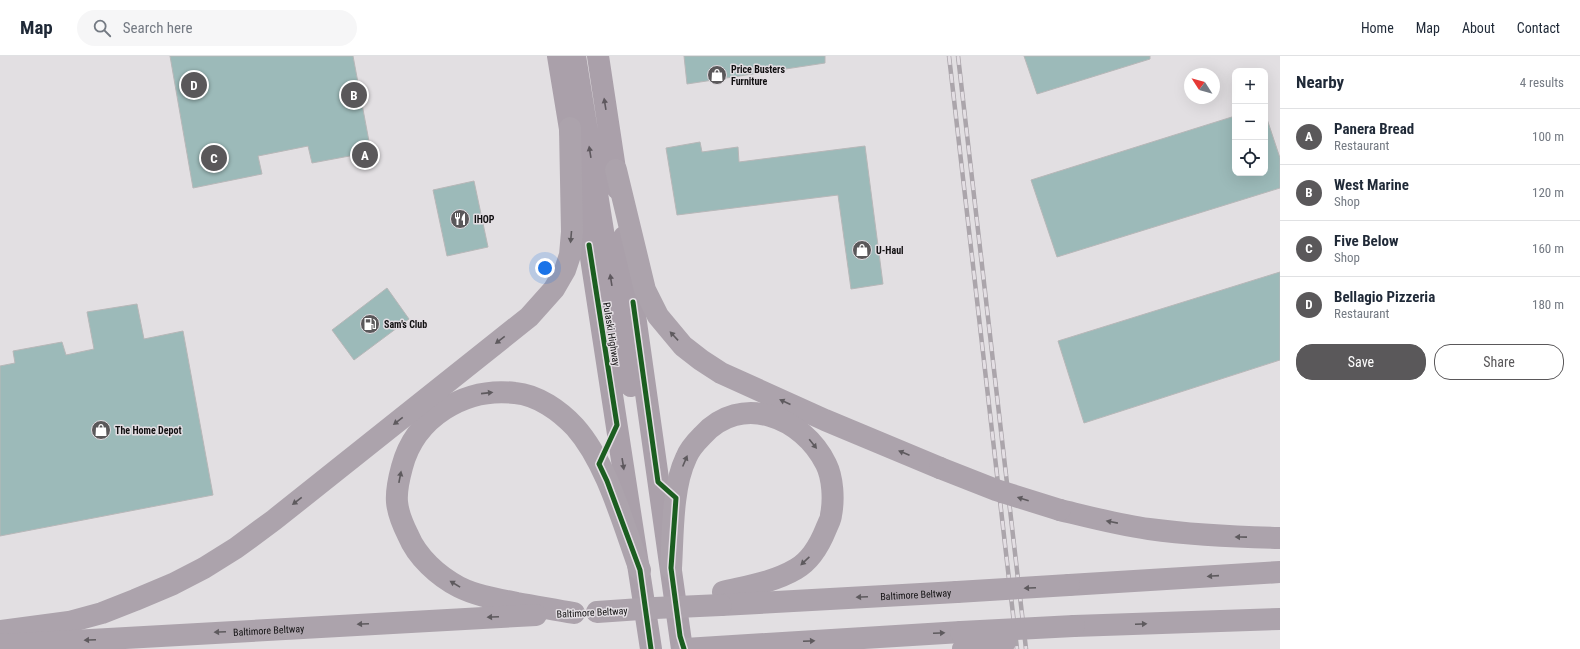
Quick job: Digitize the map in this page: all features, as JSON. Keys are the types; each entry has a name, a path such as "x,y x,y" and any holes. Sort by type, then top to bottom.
{"highway":[{"name":"Pulaski Highway","path":"558,56 640,570 651,649"},
{"path":"575,56 614,296 629,377 656,467"},
{"path":"598,56 616,170 671,568 687,647 962,643 1114,625 1280,619"},
{"path":"0,631 69,622 102,613 173,584 204,568 236,548 274,520 529,317 554,289 565,270 570,255 572,232 570,128"},
{"path":"616,170 645,290 658,316 683,346 721,373 825,420 940,468 996,490 1060,510 1148,529 1221,536 1280,538"},
{"path":"574,613 477,595 443,577 421,556 411,542 402,522 397,501 399,479 404,457 419,433 431,419 442,410 468,397 482,394 510,393 530,396 545,403 560,414 575,427 589,444 600,464 640,570"},
{"path":"671,568 676,498 680,474 686,457 697,441 710,427 724,418 741,414 757,413 776,417 795,427 813,442 827,465 832,488 831,515 823,536 812,555 797,569 777,579 722,598"},
{"name":"Baltimore Beltway","path":"0,645 597,612 655,608 722,598 957,592 1280,572"}],"building":[{"path":"170,56 353,56 371,152 312,163 308,146 258,156 262,174 193,188"},
{"name":"Price Busters Furniture","path":"684,56 825,56 825,63 687,84"},
{"path":"1024,56 1150,56 1150,59 1037,94"},
{"path":"1232,117 1232,176 1268,176 1268,122 1280,158 1280,188 1057,257 1031,180"},
{"name":"U-Haul","path":"700,142 702,152 738,147 739,162 865,146 883,284 851,289 838,195 677,215 666,148"},
{"name":"IHOP","path":"474,181 488,247 447,256 433,190"},
{"path":"1280,272 1280,360 1084,423 1058,341"},
{"name":"Sam's Club","path":"387,288 409,319 354,360 332,330"},
{"name":"The Home Depot","path":"137,304 144,339 183,331 213,495 0,536 0,366 15,363 13,351 62,342 66,355 94,349 87,312"}],"railway":[{"path":"949,56 1017,649"},
{"path":"958,56 1026,649"}],"cycle path":[{"path":"589,245 617,425 599,464 607,481 640,570 651,649"},
{"path":"633,302 658,482 676,498 671,568 680,636 684,649"}],"place":[{"name":"Price Busters Furniture","path":"717,75"},
{"name":"Bellagio Pizzeria","path":"194,85"},
{"name":"West Marine","path":"354,95"},
{"name":"Panera Bread","path":"365,155"},
{"name":"Five Below","path":"214,158"},
{"name":"IHOP","path":"460,219"},
{"name":"U-Haul","path":"862,250"},
{"name":"Sam's Club","path":"370,324"},
{"name":"The Home Depot","path":"101,430"}]}
